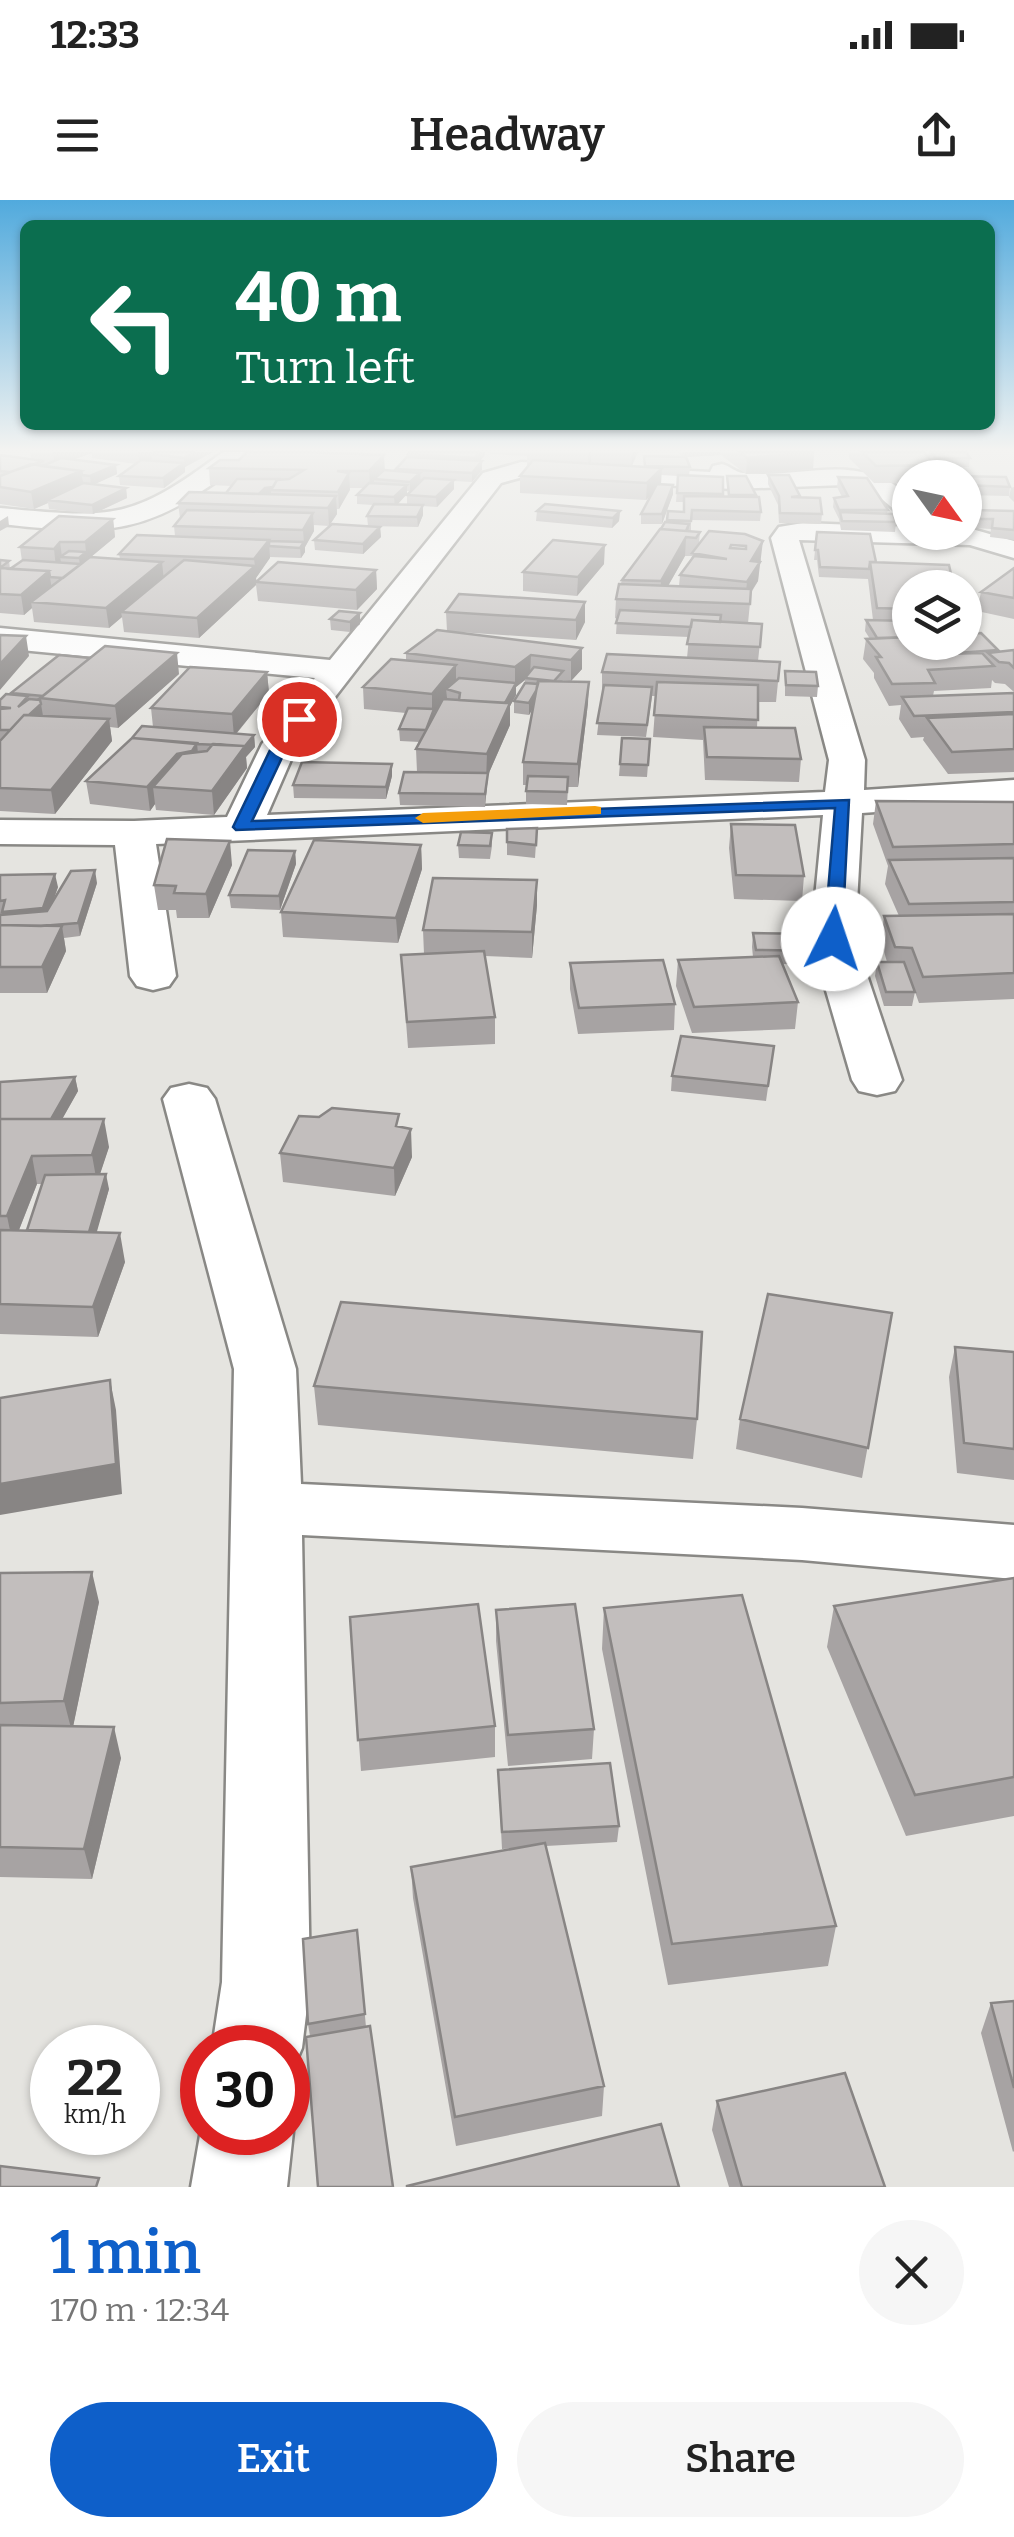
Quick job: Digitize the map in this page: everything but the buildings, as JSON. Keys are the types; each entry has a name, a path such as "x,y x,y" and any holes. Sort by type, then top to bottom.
{"street":[{"path":"242,827 280,744 438,545"},
{"path":"787,545 847,760 833,939 876,1080"},
{"path":"0,638 86,650 336,670"},
{"path":"0,832 134,832 843,803 1014,791"},
{"path":"134,832 153,976"},
{"path":"188,1099 264,1369 268,1508 266,1982 260,2025"},
{"path":"268,1508 802,1534 1014,1552"},
{"path":"239,2187 243,2155"}],"slow traffic":[{"path":"423,818 595,810"}],"route":[{"path":"299,719 280,744 242,827 843,803 833,939"}]}
